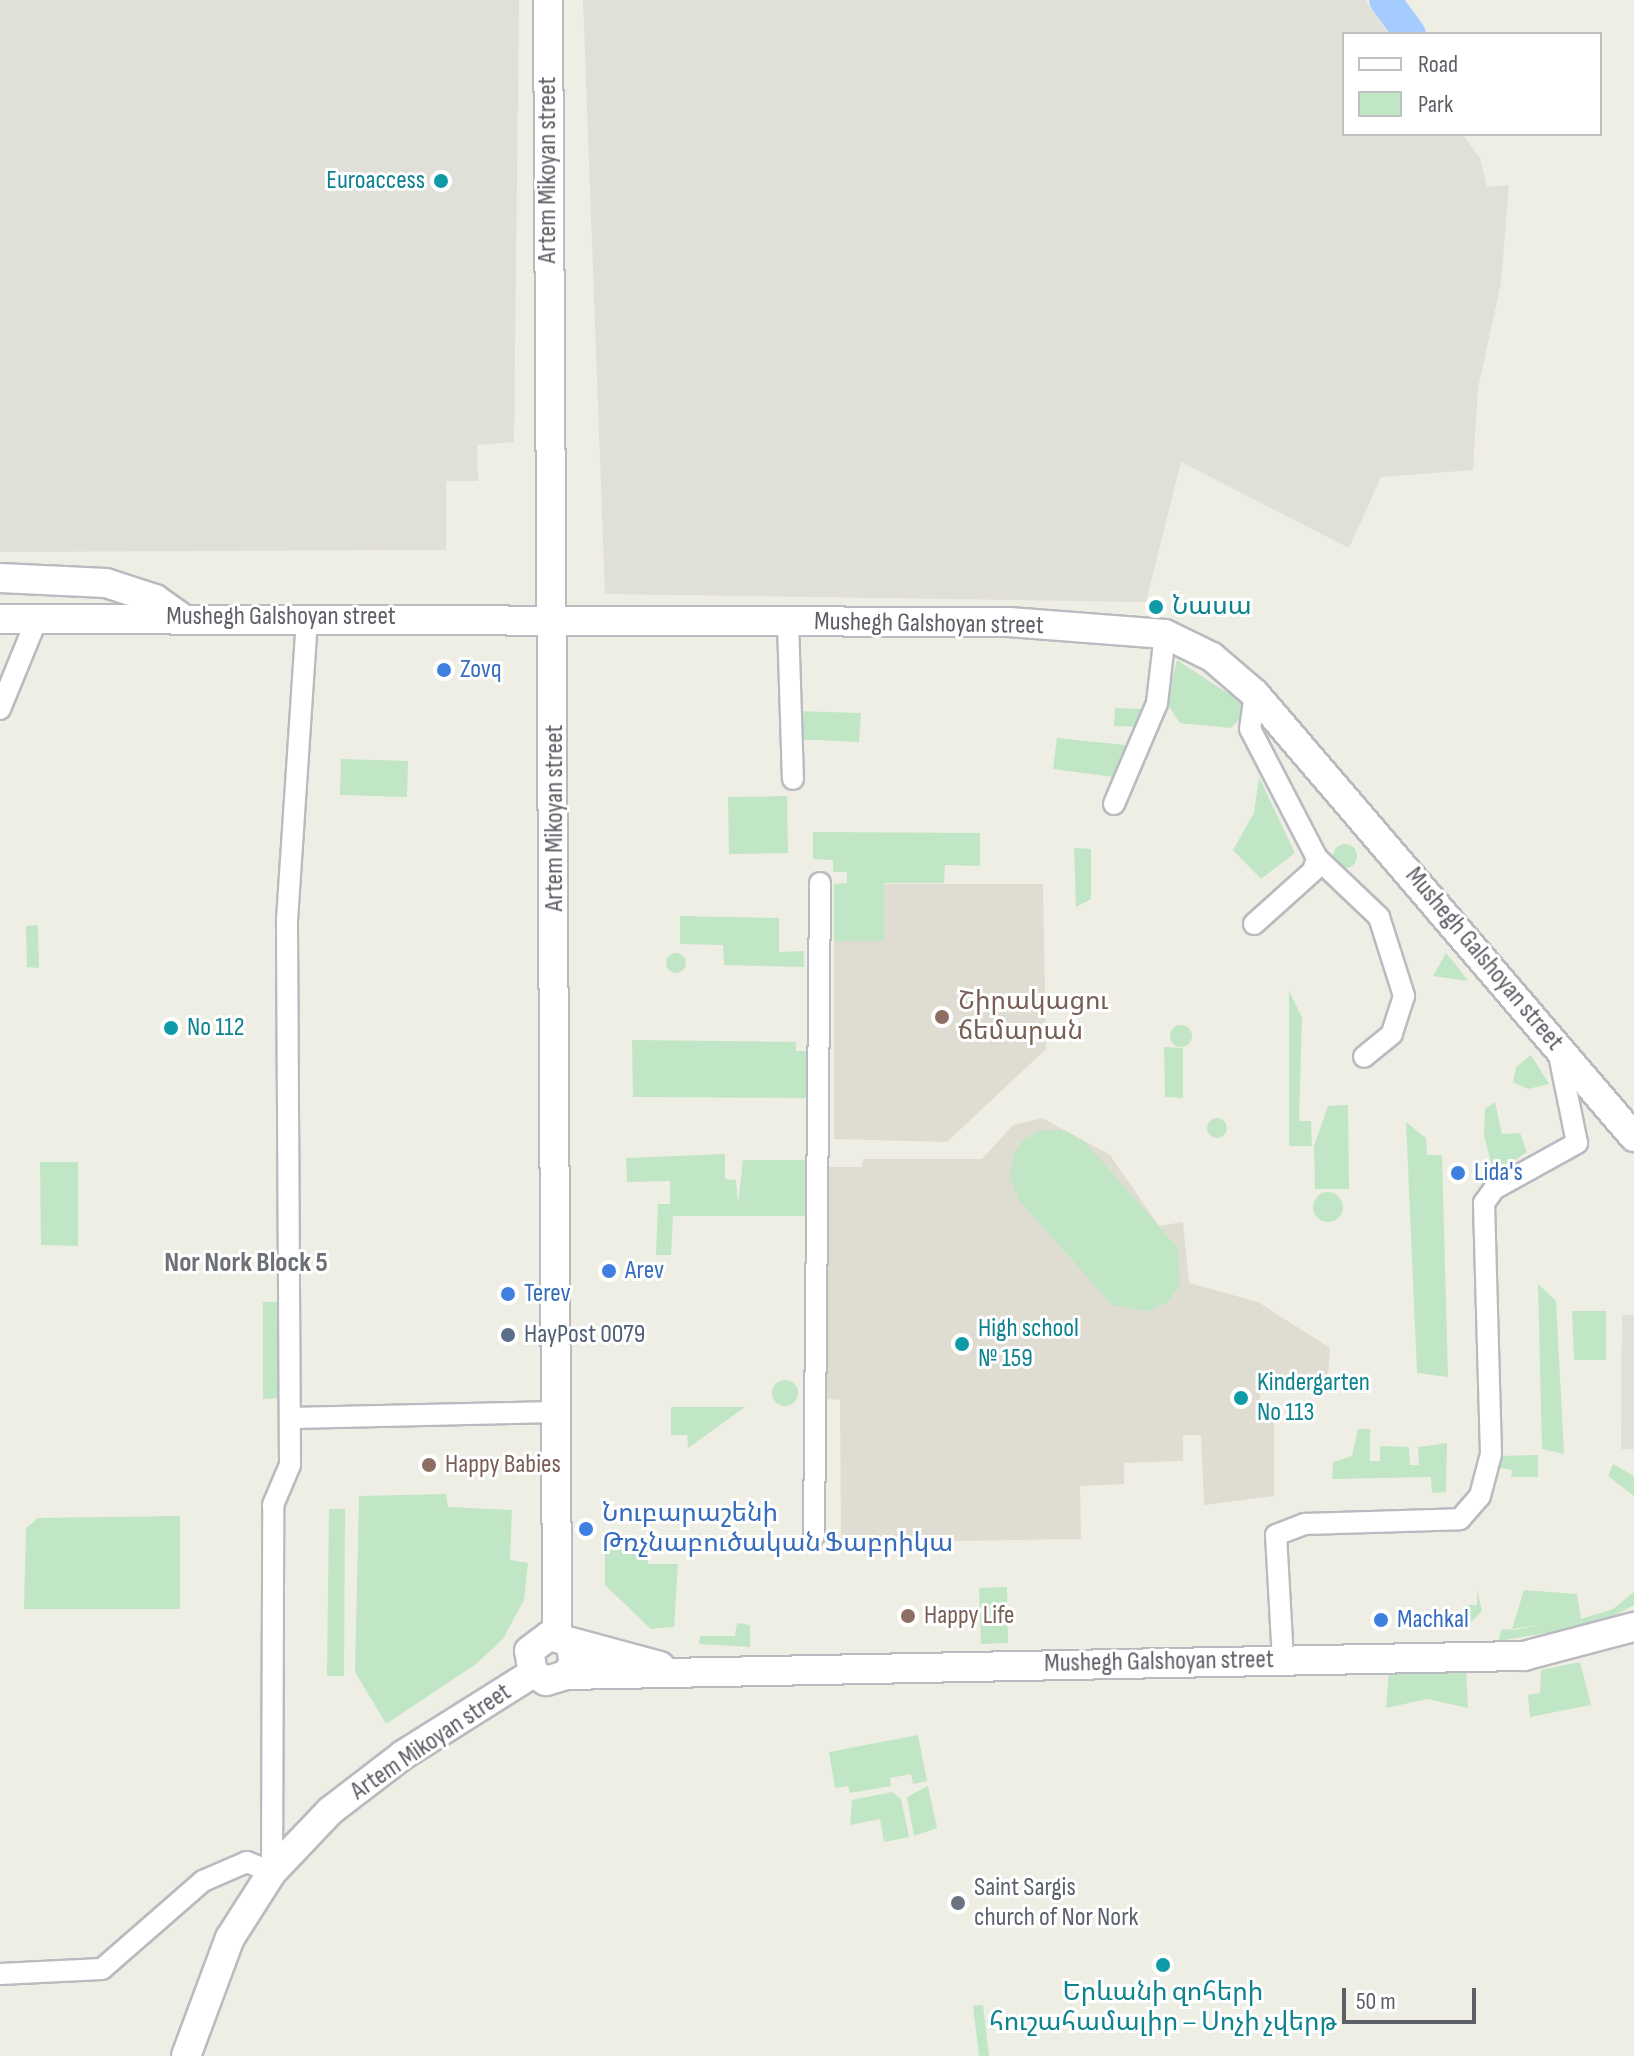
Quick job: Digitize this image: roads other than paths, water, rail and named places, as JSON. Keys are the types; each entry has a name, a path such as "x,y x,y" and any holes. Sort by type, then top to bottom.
{"main road":[{"name":"Artem Mikoyan street","path":"548,0 557,1412 564,1640"},
{"path":"0,578 106,583 155,599 182,618"},
{"name":"Mushegh Galshoyan street","path":"0,619 307,617 1009,622 1165,634 1212,657 1255,694 1557,1043 1634,1137"},
{"name":"Mushegh Galshoyan street","path":"566,1675 1524,1656 1634,1627"},
{"name":"Mushegh Galshoyan street","path":"564,1640 681,1671"},
{"path":"564,1640 574,1663 566,1675 546,1681 533,1673 533,1644 564,1640"},
{"name":"Artem Mikoyan street","path":"186,2056 230,1938 272,1872 330,1811 403,1755 533,1673"}],"street":[{"path":"0,1974 102,1969 203,1881 247,1862 272,1872 273,1505 290,1465 291,1418 287,920 307,617"},
{"path":"0,709 37,619"},
{"path":"788,622 793,779"},
{"path":"1114,804 1157,703 1165,634"},
{"path":"1255,694 1250,729 1317,858 1379,917 1404,996 1392,1034 1364,1057"},
{"path":"1254,924 1313,871 1317,858"},
{"path":"814,1536 820,883"},
{"path":"1283,1660 1276,1535 1305,1524 1460,1519 1480,1496 1491,1454 1484,1203 1494,1189 1577,1143 1557,1043"},
{"path":"291,1418 557,1412"}],"waterway":[{"path":"1385,0 1409,32"}],"place":[{"name":"Euroaccess","path":"441,181"},
{"name":"Նասա","path":"1156,607"},
{"name":"Zovq","path":"444,670"},
{"name":"Շիրակացու ճեմարան","path":"942,1017"},
{"name":"No 112","path":"171,1028"},
{"name":"Lida's","path":"1458,1173"},
{"name":"Arev","path":"609,1271"},
{"name":"Terev","path":"508,1294"},
{"name":"HayPost 0079","path":"508,1335"},
{"name":"High school № 159","path":"962,1344"},
{"name":"Kindergarten No 113","path":"1241,1398"},
{"name":"Happy Babies","path":"429,1465"},
{"name":"Նուբարաշենի Թռչնաբուծական Ֆաբրիկա","path":"586,1529"},
{"name":"Happy Life","path":"908,1616"},
{"name":"Machkal","path":"1381,1620"},
{"name":"Saint Sargis church of Nor Nork","path":"958,1903"},
{"name":"Երևանի զոհերի հուշահամալիր – Սոչի չվերթ","path":"1163,1965"}],"district":[{"name":"Nor Nork Block 5","path":"246,1263"}]}
